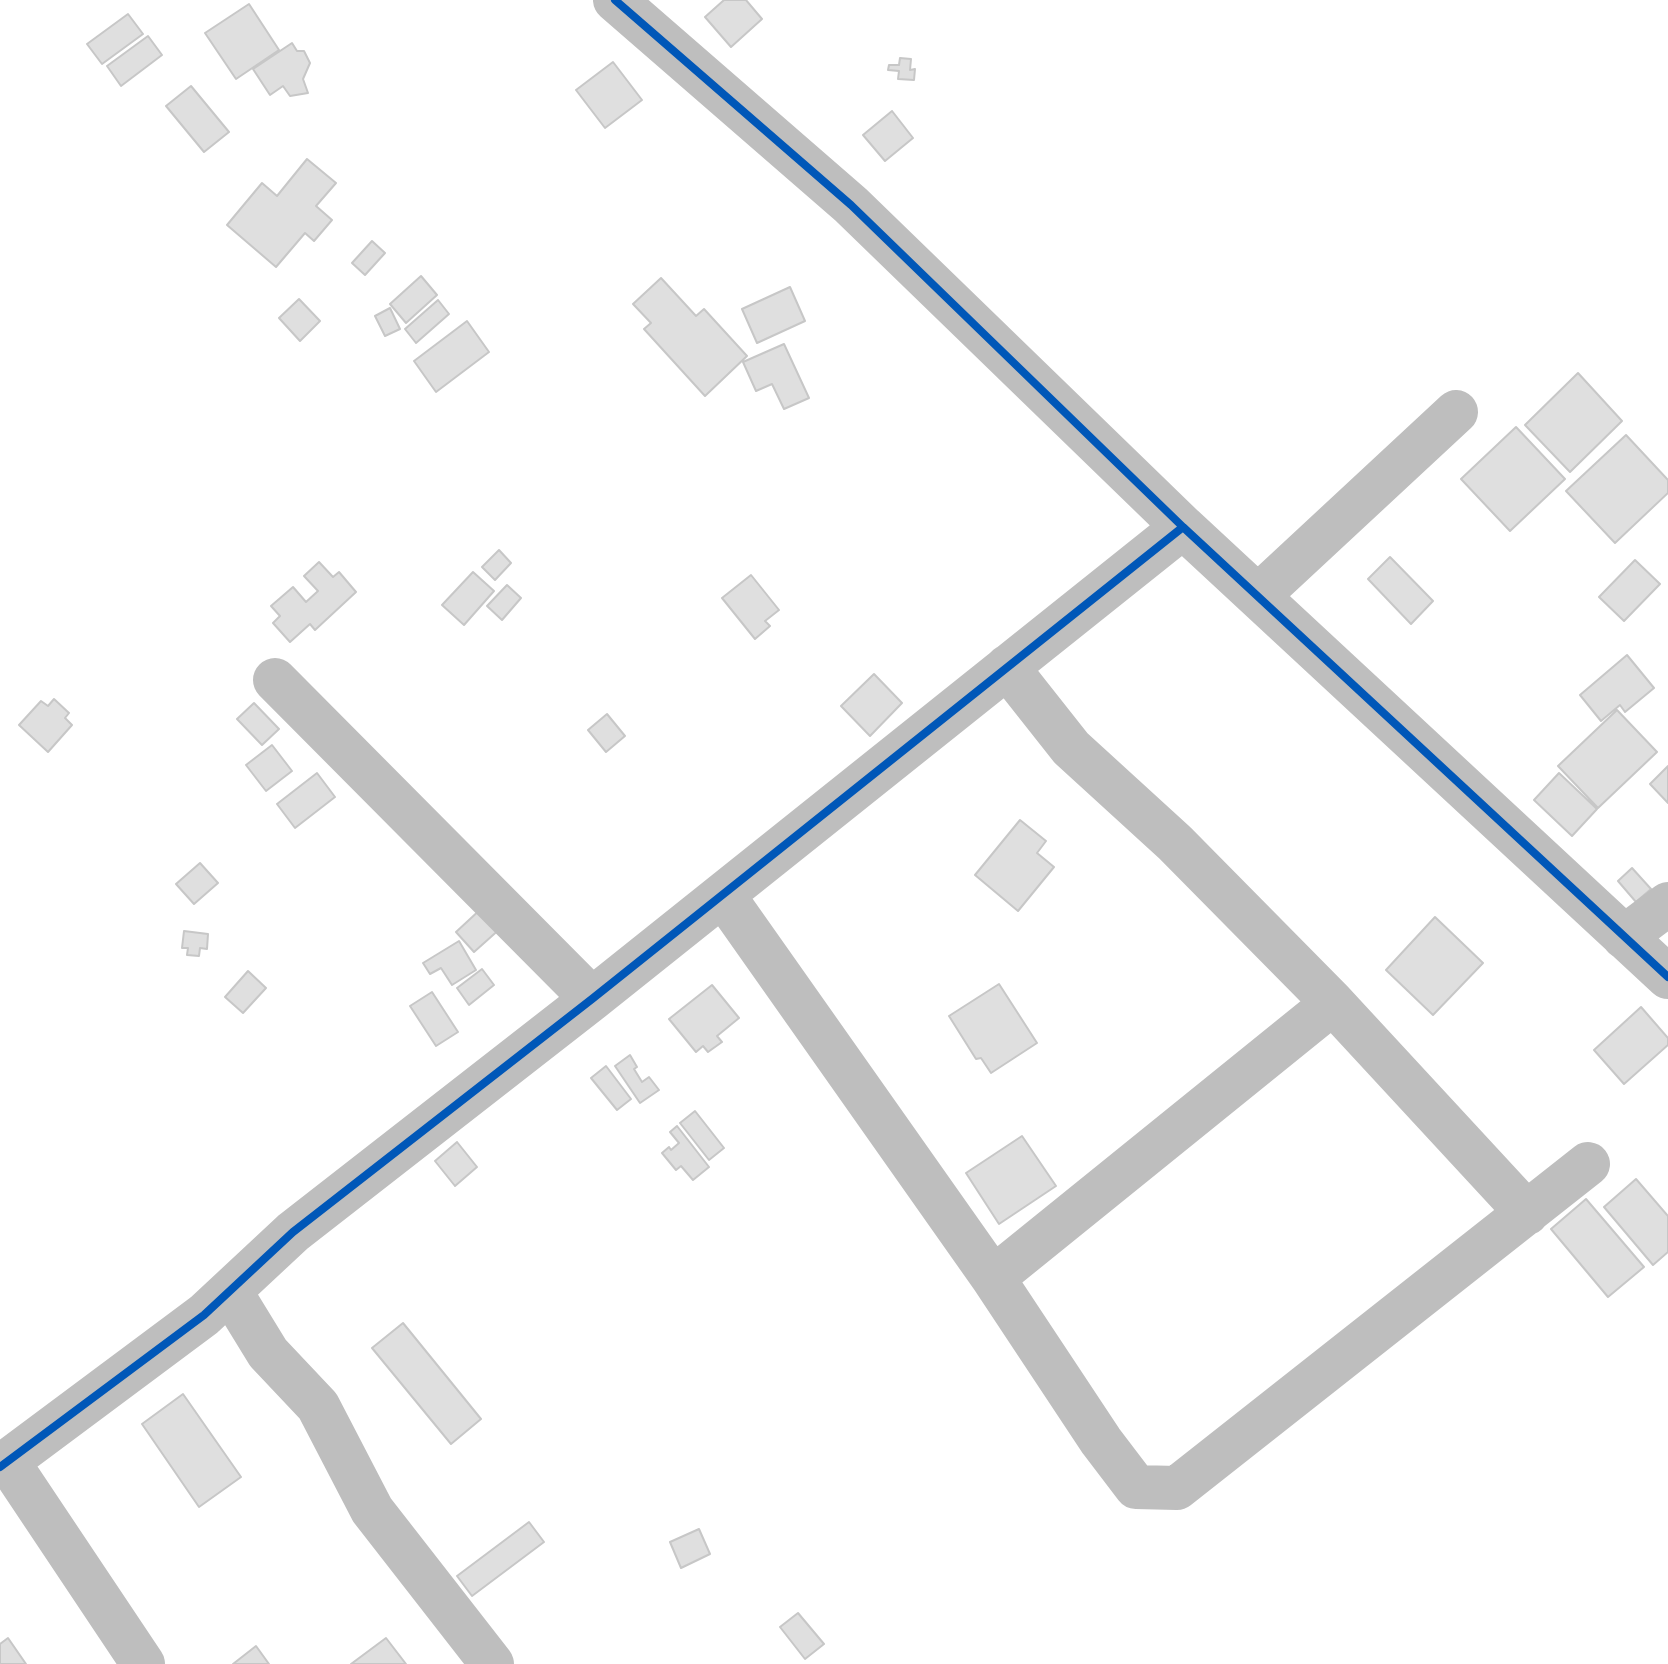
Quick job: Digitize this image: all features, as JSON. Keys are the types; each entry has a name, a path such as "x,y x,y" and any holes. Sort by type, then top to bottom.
{"street":[{"path":"615,0 851,205 1183,527 1668,977"},
{"path":"1258,596 1456,412"},
{"path":"143,1664 4,1464 204,1315 293,1232 592,999 1183,527"},
{"path":"1007,667 1071,748 1175,843 1331,1001 1527,1213"},
{"path":"275,680 592,999"},
{"path":"723,895 1136,1487 1177,1488 1588,1164"},
{"path":"1624,937 1668,904"},
{"path":"993,1278 1322,1012 1331,1001"},
{"path":"230,1291 268,1353 318,1406 372,1510 492,1664"}],"building":[{"path":"724,0 746,0 762,19 731,47 705,17"},
{"path":"249,4 279,50 236,79 205,33"},
{"path":"128,14 143,34 102,64 87,44"},
{"path":"148,36 162,55 121,86 107,66"},
{"path":"292,43 297,51 304,51 310,63 303,79 308,93 290,96 283,86 270,95 253,69"},
{"path":"900,58 911,59 910,70 915,69 914,80 898,79 899,71 888,70 889,65 899,65"},
{"path":"613,62 642,100 605,128 576,90"},
{"path":"191,86 229,132 204,152 166,106"},
{"path":"892,111 913,138 885,161 863,135"},
{"path":"307,159 336,183 316,206 332,220 314,241 305,233 276,267 227,225 262,183 277,196"},
{"path":"372,241 385,253 365,275 352,263"},
{"path":"421,276 437,295 406,323 390,304"},
{"path":"661,278 696,316 704,309 747,356 705,396 644,329 651,323 633,304"},
{"path":"790,287 805,321 757,343 742,309"},
{"path":"299,299 320,321 300,341 279,318"},
{"path":"438,300 449,314 416,343 405,329"},
{"path":"390,308 400,329 385,336 375,316"},
{"path":"467,321 489,352 436,392 414,361"},
{"path":"784,344 809,398 784,409 772,384 756,391 743,362"},
{"path":"1578,373 1622,421 1570,472 1525,425"},
{"path":"1516,427 1565,479 1510,531 1461,479"},
{"path":"1626,435 1668,480 1668,493 1615,543 1566,491"},
{"path":"499,550 511,563 495,580 482,567"},
{"path":"1390,557 1433,601 1411,624 1368,579"},
{"path":"1635,560 1660,584 1624,621 1599,597"},
{"path":"319,562 333,577 339,572 356,592 315,630 310,624 290,642 273,623 280,616 271,606 293,587 306,602 318,591 304,576"},
{"path":"473,572 494,591 464,625 442,605"},
{"path":"751,575 779,610 765,621 770,626 755,639 722,598"},
{"path":"507,585 521,598 502,620 487,606"},
{"path":"1627,655 1654,688 1625,712 1620,705 1601,721 1580,695"},
{"path":"874,674 902,703 870,736 841,706"},
{"path":"54,699 69,713 65,718 72,725 48,752 19,725 41,701 48,706"},
{"path":"254,703 279,729 262,745 237,719"},
{"path":"1617,710 1657,752 1598,808 1558,766"},
{"path":"607,714 625,736 606,752 588,730"},
{"path":"272,745 292,771 266,791 246,765"},
{"path":"1668,766 1668,803 1650,784"},
{"path":"317,773 335,797 295,828 277,804"},
{"path":"1559,773 1597,809 1572,836 1534,800"},
{"path":"1020,820 1046,841 1037,853 1054,867 1018,911 975,875"},
{"path":"200,863 218,883 194,904 176,884"},
{"path":"1632,868 1651,889 1636,902 1618,881"},
{"path":"483,907 502,927 474,952 456,932"},
{"path":"1435,917 1483,963 1433,1015 1386,970"},
{"path":"184,931 208,934 207,949 200,948 199,956 187,955 188,948 182,948"},
{"path":"459,941 476,970 452,985 441,968 430,974 423,963"},
{"path":"482,969 494,985 469,1005 457,988"},
{"path":"248,971 266,988 243,1013 225,997"},
{"path":"999,984 1037,1043 991,1073 981,1058 976,1059 949,1016"},
{"path":"712,985 739,1018 717,1036 722,1042 708,1052 703,1046 696,1052 669,1019"},
{"path":"432,992 458,1032 436,1046 410,1006"},
{"path":"1641,1007 1668,1038 1668,1045 1624,1084 1594,1050"},
{"path":"630,1055 642,1082 649,1077 659,1090 640,1103 615,1066"},
{"path":"606,1066 631,1099 617,1110 591,1078"},
{"path":"695,1111 724,1148 709,1160 680,1123"},
{"path":"677,1126 709,1167 693,1180 681,1166 676,1170 662,1153 679,1143 670,1132"},
{"path":"1022,1136 1056,1186 999,1224 966,1173"},
{"path":"457,1142 477,1167 455,1186 435,1161"},
{"path":"1636,1179 1668,1216 1668,1252 1653,1265 1604,1207"},
{"path":"1586,1199 1644,1267 1608,1297 1551,1229"},
{"path":"403,1323 481,1419 451,1444 372,1348"},
{"path":"183,1394 241,1477 199,1507 142,1424"},
{"path":"529,1522 544,1542 472,1596 457,1576"},
{"path":"699,1529 710,1554 681,1568 670,1542"},
{"path":"798,1613 824,1644 805,1659 780,1627"},
{"path":"8,1638 26,1664 0,1664 0,1644"},
{"path":"386,1638 406,1664 351,1664"},
{"path":"256,1646 269,1664 233,1664"}],"cycle path":[{"path":"615,0 851,205 1183,527 1668,977"},
{"path":"0,1467 204,1315 293,1232 592,999 1183,527"}]}
